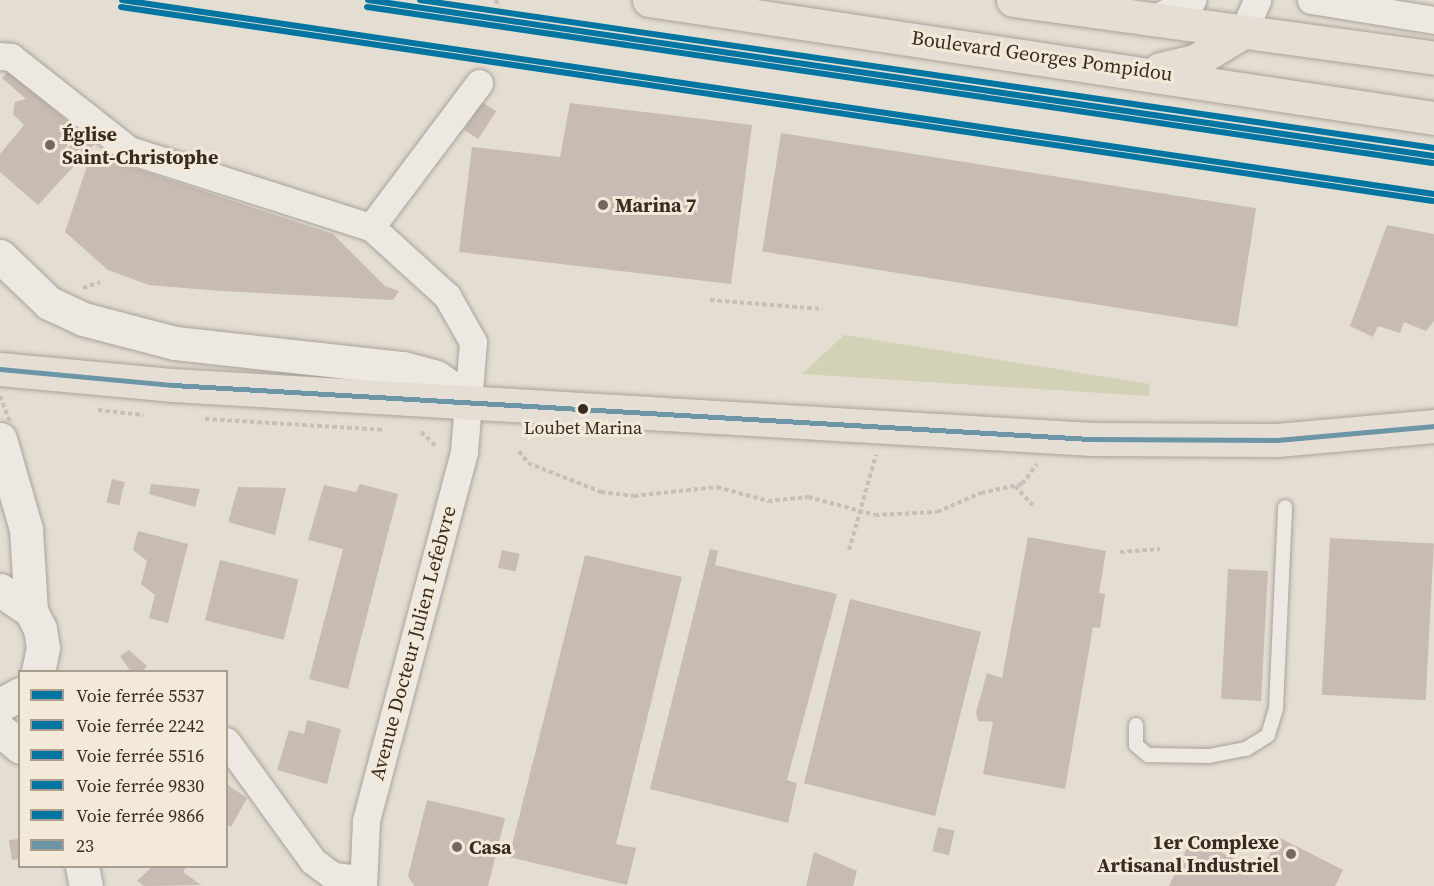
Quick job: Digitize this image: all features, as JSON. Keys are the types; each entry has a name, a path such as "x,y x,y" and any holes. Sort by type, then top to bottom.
{"main road":[{"name":"Boulevard Georges Pompidou","path":"649,0 1146,72 1434,118"},
{"path":"1013,0 1434,58"},
{"path":"1146,72 1195,61 1243,32"},
{"path":"0,256 49,303 82,319 175,343 403,368 436,377 470,400"},
{"path":"0,369 173,385 470,400 821,412 1187,441 1277,440 1434,426"},
{"path":"0,502 6,442"},
{"path":"6,442 26,529 31,611 43,648 39,670"},
{"path":"0,590 31,611"},
{"path":"0,705 18,695"},
{"path":"0,730 18,745"},
{"path":"82,868 86,886"}],"street":[{"path":"1151,20 1192,0"},
{"path":"1243,32 1257,0"},
{"path":"1311,0 1434,20"},
{"path":"0,56 11,57 129,150 371,227 480,83"},
{"name":"Avenue Docteur Julien Lefebvre","path":"362,882 366,821 464,452 473,342 447,297 371,227"},
{"path":"228,744 313,861 333,876 362,882"}],"lane":[{"path":"1136,725 1136,745 1148,755 1209,756 1246,749 1268,735 1276,708 1285,507"}],"path":[{"path":"495,0 500,6"},
{"path":"710,300 823,309"},
{"path":"0,396 6,442"},
{"path":"85,409 153,415"},
{"path":"200,419 388,430"},
{"path":"411,431 423,432 441,451 464,452"},
{"path":"849,550 878,447"},
{"path":"519,451 528,463 601,492 634,496 717,487 768,501 808,497 860,511 936,512 981,493 1015,486 1041,459"},
{"path":"1015,486 1033,505"},
{"path":"1120,552 1160,549"}],"shaded area":[{"path":"844,335 1150,384 1149,396 802,374"}],"building":[{"name":"Église Saint-Christophe","path":"8,71 83,134 101,137 38,205 0,172 0,154 24,125 13,114 15,102 26,99 2,78"},
{"path":"482,102 496,111 478,139 464,130"},
{"name":"Marina 7","path":"570,103 752,125 731,284 459,252 472,147 560,157"},
{"path":"781,133 1256,208 1237,327 762,252"},
{"path":"91,154 333,234 385,286 399,291 393,300 221,291 149,285 108,270 65,232"},
{"path":"1387,225 1434,234 1434,321 1426,331 1404,322 1400,333 1378,326 1373,337 1350,326"},
{"path":"112,479 125,482 119,505 107,502"},
{"path":"151,484 200,489 195,507 149,494"},
{"path":"360,484 398,494 348,689 309,679 343,549 308,540 324,485 356,492"},
{"path":"238,487 286,488 275,535 228,522"},
{"path":"138,531 188,544 168,623 149,618 155,595 141,584 147,561 133,550"},
{"path":"1028,537 1106,551 1099,593 1105,594 1100,628 1093,627 1065,789 983,774 993,722 978,721 976,712 987,673 1002,678"},
{"path":"1330,538 1434,543 1426,700 1322,695"},
{"path":"710,549 718,551 715,565 837,594 787,780 797,783 788,823 650,789"},
{"path":"502,550 520,554 515,572 498,568"},
{"path":"585,555 682,577 616,844 636,848 627,885 509,857"},
{"path":"220,560 299,580 284,640 205,620"},
{"path":"1228,569 1268,571 1261,701 1221,699"},
{"path":"850,599 981,632 935,816 804,783"},
{"path":"129,650 147,666 144,670 130,670 120,656"},
{"path":"307,720 341,729 327,784 277,770 289,730 304,734"},
{"path":"228,785 247,798 231,827 228,825"},
{"name":"Casa","path":"427,800 505,818 488,886 414,886 408,876"},
{"path":"938,827 955,831 949,855 932,851"},
{"name":"1er Complexe Artisanal Industriel","path":"1278,837 1343,870 1335,886 1169,886 1192,838 1261,872"},
{"path":"18,839 18,859 12,860 9,840"},
{"path":"814,852 857,871 853,886 806,886"},
{"path":"151,868 186,868 183,872 201,885 144,886 137,881"}],"rail line":[{"name":"5537","path":"122,0 1434,194"},
{"name":"2242","path":"368,0 1434,156"},
{"name":"9866","path":"420,0 1434,148"},
{"name":"9830","path":"121,7 1433,201"},
{"name":"5516","path":"367,7 1433,163"}],"transit line":[{"name":"23","path":"0,369 173,385 1091,439 1277,440 1434,426"}],"place":[{"name":"Église Saint-Christophe","path":"50,145"},
{"name":"Marina 7","path":"603,205"},
{"name":"Loubet Marina","path":"583,409"},
{"name":"Casa","path":"457,847"},
{"name":"1er Complexe Artisanal Industriel","path":"1291,854"}]}
